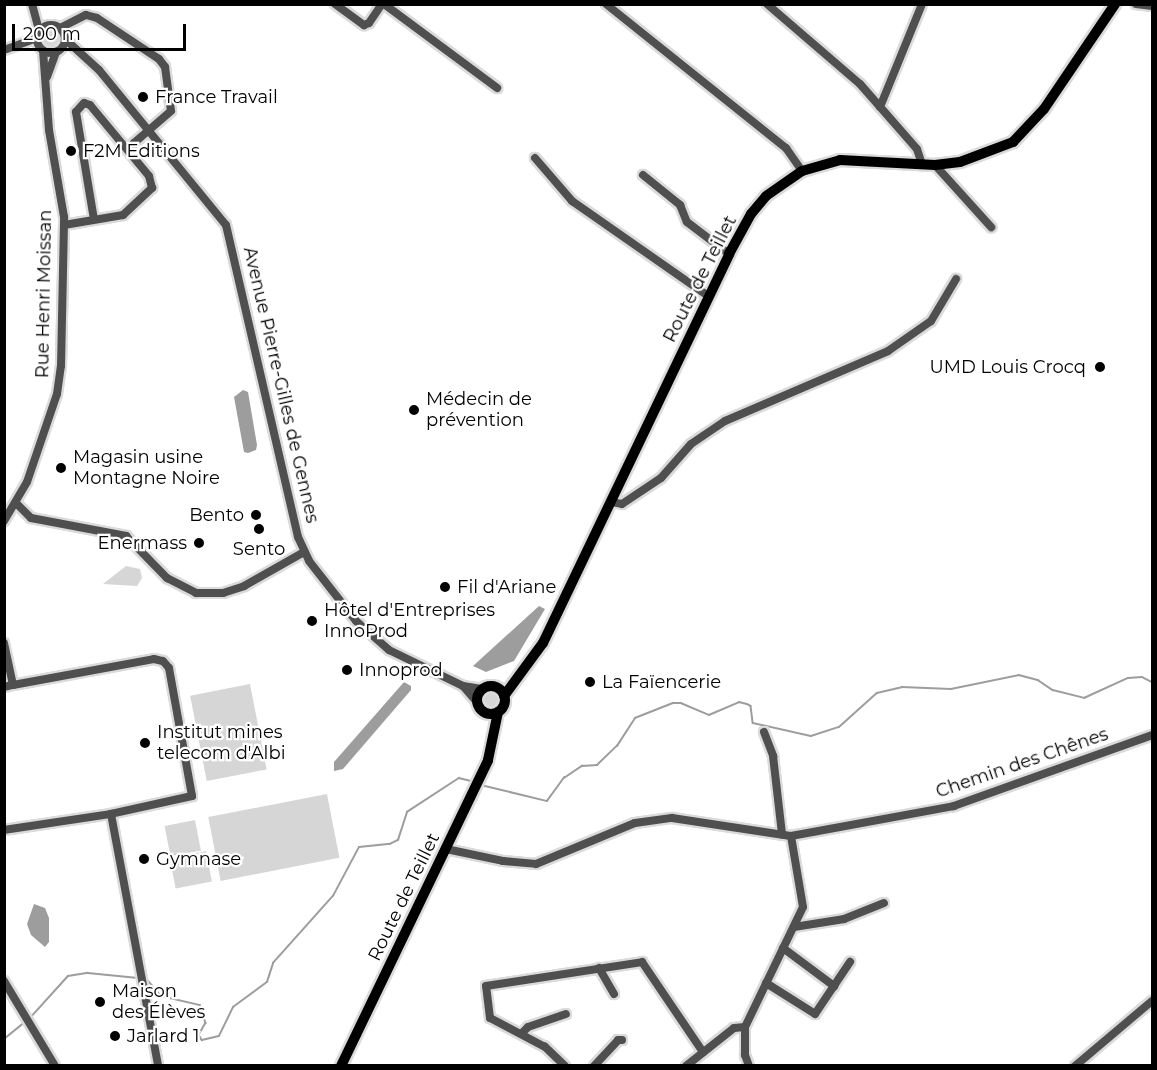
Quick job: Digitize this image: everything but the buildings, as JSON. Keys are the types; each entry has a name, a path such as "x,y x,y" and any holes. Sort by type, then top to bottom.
{"main road":[{"name":"Route de Teillet","path":"504,696 543,643 708,296 751,214 766,196 802,171 840,160 934,165 993,152 1027,129 1115,4"},
{"name":"Route de Teillet","path":"496,687 524,670"},
{"path":"484,712 498,712 504,696 496,687 482,689 477,702 484,712 493,742"},
{"name":"Route de Teillet","path":"341,1065 446,849 493,742 498,712"}],"street":[{"path":"34,4 49,25 60,28 86,15 97,18 159,59 165,67 172,103 171,111 134,143 131,155"},
{"path":"34,4 42,49"},
{"path":"335,4 364,25 369,23 383,4 497,88"},
{"path":"606,4 786,148 802,171"},
{"path":"767,4 827,54 880,107 917,149 922,164"},
{"path":"880,107 922,4"},
{"path":"1136,4 1152,6"},
{"path":"9,49 38,34 49,25"},
{"path":"9,49 58,51 65,39 60,28"},
{"name":"Avenue Pierre-Gilles de Gennes","path":"65,39 90,62 149,130 226,225 304,552 372,637 403,658 463,686 482,689"},
{"name":"Rue Henri Moissan","path":"4,521 16,503 59,385 64,225 44,95 42,49"},
{"name":"Avenue Pierre-Gilles de Gennes","path":"58,51 90,62"},
{"name":"Rue Henri Moissan","path":"44,95 58,51"},
{"path":"64,225 123,215 152,188 149,176 90,105 79,106 76,112 94,219"},
{"path":"119,142 134,143"},
{"path":"535,158 572,201 708,296"},
{"path":"934,165 991,227"},
{"path":"643,176 680,205 687,222 729,254"},
{"path":"610,502 622,504 661,478 692,444 725,421 888,351 931,321 956,279"},
{"path":"16,503 31,518 126,536 167,578 196,593 223,593 244,586 304,552"},
{"path":"4,643 9,686 154,659 169,668 192,796 111,814 4,830"},
{"name":"Avenue Pierre-Gilles de Gennes","path":"463,686 477,702"},
{"path":"764,732 773,756 782,834"},
{"name":"Chemin des Chênes","path":"446,849 503,861 536,864 635,823 672,818 792,836 954,806 1152,735"},
{"path":"111,814 158,1065"},
{"path":"749,1065 745,1054 745,1027 803,907 792,836"},
{"path":"794,927 844,919 884,903"},
{"path":"783,948 834,986"},
{"path":"565,1065 522,1033 490,1018 486,986 642,962 703,1052"},
{"path":"766,983 815,1014 850,962"},
{"path":"599,968 614,994"},
{"path":"4,981 55,1065"},
{"path":"1075,1065 1152,1002"},
{"path":"522,1033 528,1027 566,1014"},
{"path":"686,1065 734,1028 745,1027"},
{"path":"594,1065 618,1040 622,1041"}],"shaded area":[{"path":"47,30 55,30 60,35 58,46 47,48 42,43 42,35"},
{"path":"243,390 248,392 257,445 256,450 248,453 244,452 234,397"},
{"path":"126,566 140,569 142,578 137,586 103,584"},
{"path":"539,606 545,609 514,661 486,672 473,666"},
{"path":"404,682 411,686 411,690 343,769 334,771 334,762"},
{"path":"250,684 267,769 207,781 190,696"},
{"path":"490,692 496,694 498,700 496,706 490,708 484,706 482,700 484,694"},
{"path":"327,794 339,858 221,881 208,817"},
{"path":"195,820 201,850 170,856 165,826"},
{"path":"206,851 212,881 176,888 170,858"},
{"path":"34,904 45,908 49,918 49,942 45,947 31,935 27,924"}],"waterway":[{"path":"481,785 547,801 564,778 582,766 597,765 617,746 635,718 673,703 681,703 709,715 739,702 751,706 753,723 811,736 839,727 877,693 902,687 951,689 1019,675 1038,680 1053,690 1084,698 1128,678 1142,677 1152,682"},
{"path":"146,978 161,996 200,1005 206,1023 199,1035 202,1040 219,1036 233,1007 267,982 273,963 333,896 359,847 390,844 398,840 407,812 459,778 471,781"},
{"path":"31,1017 68,976 88,973 138,978"},
{"path":"4,1039 25,1022"}],"place":[{"name":"France Travail","path":"143,97"},
{"name":"F2M Editions","path":"71,151"},
{"name":"UMD Louis Crocq","path":"1100,367"},
{"name":"Médecin de prévention","path":"414,410"},
{"name":"Magasin usine Montagne Noire","path":"61,468"},
{"name":"Bento","path":"256,515"},
{"name":"Sento","path":"259,529"},
{"name":"Enermass","path":"199,543"},
{"name":"Fil d'Ariane","path":"445,587"},
{"name":"Hôtel d'Entreprises InnoProd","path":"312,621"},
{"name":"Innoprod","path":"347,670"},
{"name":"La Faïencerie","path":"590,682"},
{"name":"Institut mines telecom d'Albi","path":"145,743"},
{"name":"Gymnase","path":"144,859"},
{"name":"Maison des Élèves","path":"100,1002"},
{"name":"Jarlard 1","path":"115,1036"}]}
